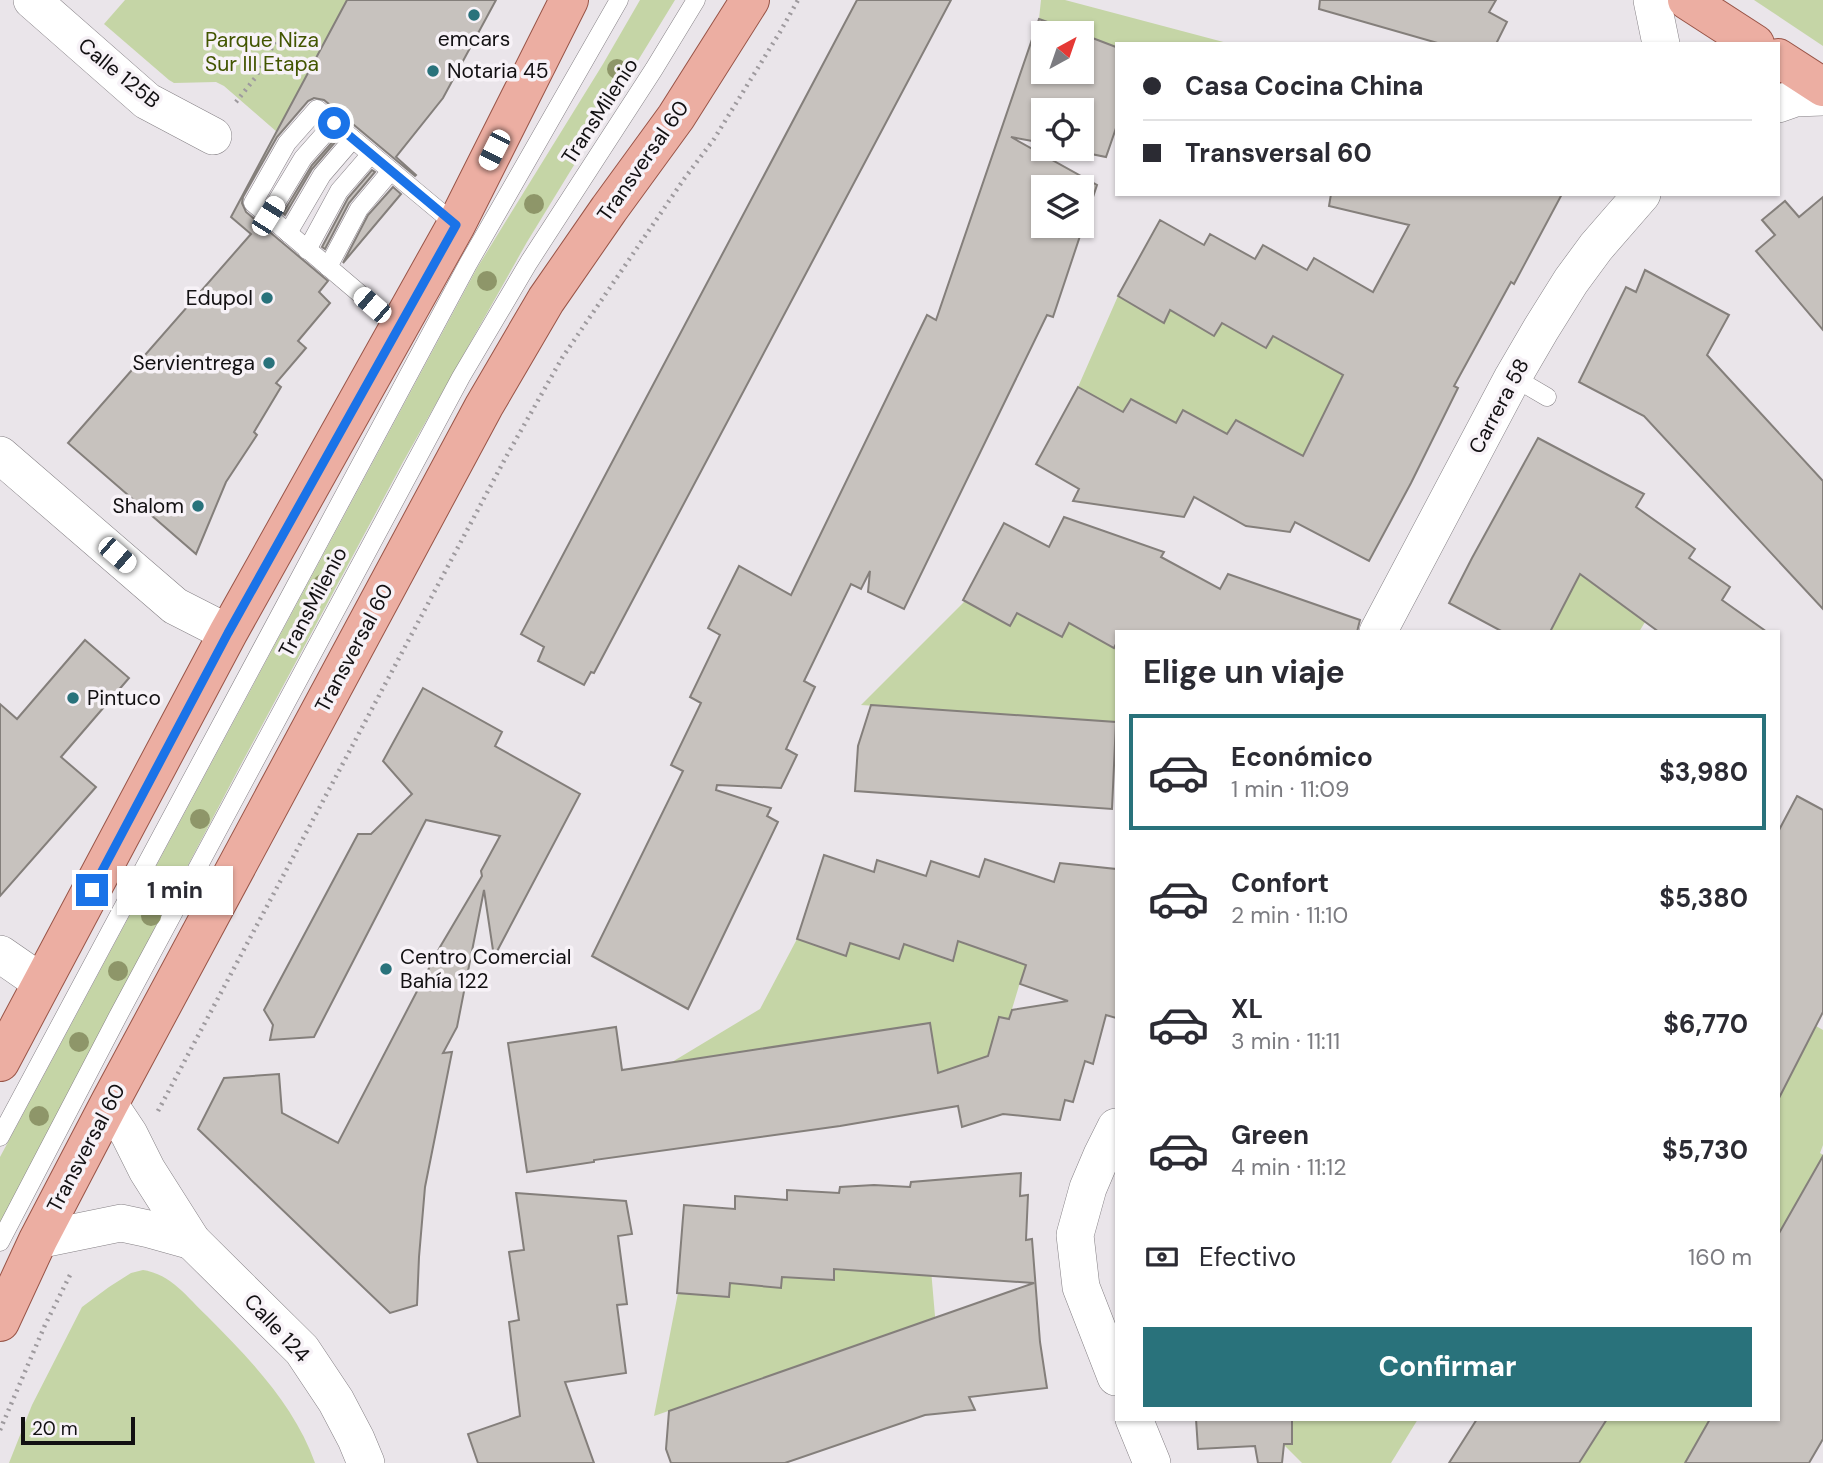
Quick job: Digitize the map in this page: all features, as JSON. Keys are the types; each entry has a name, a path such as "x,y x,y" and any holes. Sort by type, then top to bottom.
{"main road":[{"path":"0,1062 228,633 456,225 569,0"},
{"name":"Transversal 60","path":"0,1322 38,1240 109,1104 484,405 546,300 676,117 750,0"},
{"path":"1687,0 1752,42"},
{"path":"1780,59 1823,87"}],"street":[{"name":"Calle 125B","path":"32,0 147,101 213,136"},
{"path":"1652,0 1661,42"},
{"path":"1780,103 1795,98 1823,97"},
{"name":"Carrera 58","path":"1379,630 1513,377 1571,281 1640,196"},
{"path":"0,455 175,606 228,633"},
{"path":"0,954 42,983"},
{"name":"Calle 124","path":"109,1104 192,1241 302,1350 336,1401 366,1463"},
{"path":"1109,1141 1088,1188 1074,1235 1081,1287 1115,1374"},
{"name":"Calle 124","path":"38,1240 121,1223 192,1241"},
{"path":"1135,1421 1152,1463"}],"lane":[{"name":"TransMilenio","path":"0,1137 468,264 619,0"},
{"name":"TransMilenio","path":"0,1242 461,377 528,262 696,0"},
{"path":"399,327 268,216 303,158 334,123 456,225"},
{"path":"288,233 322,175 353,139"},
{"path":"307,250 339,191 371,154"},
{"path":"328,267 359,209 391,171"},
{"path":"1513,377 1547,397"}],"path":[{"path":"138,1148 506,457 562,358 714,139 798,0"},
{"path":"236,102 255,78 278,37"},
{"path":"0,1430 45,1325 94,1227"}],"green space":[{"name":"Parque Niza Sur III Etapa","path":"125,0 347,0 277,132 216,82 174,83 169,80 104,24"},
{"path":"640,0 675,0 527,242 403,462 0,1223 0,1157 477,268"},
{"path":"1041,0 1065,0 1223,42 1115,42 1115,47 1094,39 1094,21 1039,19"},
{"path":"1754,0 1823,0 1823,46"},
{"path":"1118,296 1164,322 1170,310 1222,323 1266,348 1273,336 1352,356 1295,471 1280,444 1236,420 1227,434 1183,410 1176,423 1131,399 1123,412 1078,387"},
{"path":"1587,561 1603,591 1645,622 1640,630 1551,630"},
{"path":"965,601 1010,626 1017,613 1062,637 1069,623 1114,648 1115,646 1115,722 861,705"},
{"path":"797,939 846,956 850,943 898,959 904,944 952,961 958,941 1007,958 1041,939 1021,979 1009,1019 999,1017 988,1056 938,1073 929,1023 672,1062 760,1009"},
{"path":"1816,1026 1823,1030 1823,1145 1820,1153 1823,1155 1823,1174 1780,1251 1780,1085 1785,1087"},
{"path":"927,1223 938,1351 898,1331 654,1416 678,1293 729,1297 730,1283 781,1288 782,1277 833,1280 834,1269 885,1273 889,1225"},
{"path":"143,1270 162,1276 178,1288 254,1366 296,1422 315,1463 9,1463 32,1405 82,1307 131,1273"},
{"path":"1286,1421 1417,1421 1391,1463 1302,1463 1284,1445"},
{"path":"1606,1421 1709,1421 1685,1463 1579,1463"}],"building":[{"path":"347,0 496,0 443,98 396,157 415,176 324,100 314,98 308,101 277,137 243,197 242,203 246,212 328,281 319,292 330,303 298,341 306,348 276,383 281,387 254,432 257,435 226,482 196,554 68,443 251,234 231,217"},
{"path":"857,0 951,0 594,673 591,672 584,685 538,661 544,647 521,634"},
{"path":"1320,0 1496,0 1489,12 1507,22 1497,42 1434,42 1319,9"},
{"path":"1094,39 1115,47 1115,131 1106,157 1094,155 1094,98 1031,98 1031,141 1011,137 1031,148 1031,161 1054,161 1079,175 1031,175 1031,238 1079,238 1053,317 1047,315 904,609 868,592 870,571 861,589 851,584 804,681 815,687 786,749 797,755 781,788 717,785 716,790 771,808 767,816 778,822 688,1009 592,956 683,771 671,765 701,703 690,697 720,635 708,628 739,566 791,595 927,315 936,320 1031,42 1031,84 1094,84"},
{"path":"335,139 337,140 312,169 285,215 283,213 312,165"},
{"path":"372,170 375,172 349,203 325,249 322,247 348,198"},
{"path":"393,187 401,194 343,263 368,215"},
{"path":"1331,196 1561,196 1514,284 1511,282 1454,386 1458,388 1369,561 1295,522 1290,532 1246,526 1194,497 1184,517 1073,501 1079,489 1036,464 1078,387 1123,412 1131,399 1176,423 1183,410 1227,434 1236,420 1303,456 1343,375 1273,336 1266,348 1222,323 1214,336 1170,310 1164,323 1118,296 1160,220 1204,245 1210,234 1255,259 1263,245 1307,270 1314,258 1373,292 1409,225 1329,206"},
{"path":"1823,197 1823,330 1756,251 1775,235 1762,220 1785,201 1799,217"},
{"path":"1645,270 1729,315 1707,355 1823,481 1823,609 1644,416 1579,382 1626,287 1636,292"},
{"path":"1538,438 1644,494 1636,507 1695,549 1689,558 1730,587 1722,600 1764,630 1656,630 1580,574 1551,630 1499,630 1449,603"},
{"path":"1064,517 1164,552 1161,557 1220,589 1228,574 1360,620 1358,630 1115,630 1114,648 1069,623 1062,637 1017,613 1010,626 963,600 1004,523 1049,547"},
{"path":"85,640 129,678 61,757 96,787 0,896 0,704 17,719"},
{"path":"423,688 502,732 495,746 580,794 494,957 484,890 457,1027 443,1053 452,1052 425,1187 417,1305 390,1313 198,1129 224,1078 279,1074 282,1113 338,1143 440,947 482,876 481,871 500,836 426,820 314,1037 270,1040 273,1025 264,1010 358,834 371,834 412,794 383,761"},
{"path":"871,705 1115,722 1112,809 855,791 858,746"},
{"path":"1797,796 1823,810 1823,1012 1780,1096 1780,828"},
{"path":"824,855 874,872 877,860 926,876 931,861 979,877 985,859 1054,882 1060,863 1115,869 1115,1018 1106,1015 1093,1064 1085,1061 1073,1102 1065,1100 1060,1120 1003,1114 962,1127 958,1106 527,1172 508,1043 616,1027 622,1070 930,1023 938,1073 988,1056 999,1017 1009,1019 1012,1010 1068,1001 1020,984 1026,965 958,941 953,961 904,944 899,959 850,943 846,956 797,939"},
{"path":"1823,1156 1823,1439 1809,1463 1685,1463 1709,1421 1780,1421 1780,1231"},
{"path":"1021,1173 1020,1196 1028,1195 1026,1240 1032,1239 1040,1342 1047,1388 969,1397 975,1410 925,1415 785,1463 671,1463 666,1449 669,1411 1034,1283 834,1269 834,1280 782,1277 781,1288 730,1283 729,1297 677,1293 684,1205 735,1209 735,1196 787,1200 787,1190 839,1193 840,1187 910,1187 911,1182"},
{"path":"516,1193 626,1201 632,1234 618,1236 627,1304 617,1305 626,1373 565,1382 594,1463 478,1463 468,1434 520,1416 509,1322 519,1320 509,1252 524,1250"},
{"path":"1196,1421 1292,1421 1292,1444 1284,1444 1282,1463 1258,1463 1255,1446 1198,1449"},
{"path":"1476,1421 1606,1421 1579,1463 1449,1463"}],"place":[{"name":"emcars","path":"474,15"},
{"name":"Notaria 45","path":"433,71"},
{"name":"Edupol","path":"267,298"},
{"name":"Servientrega","path":"269,363"},
{"name":"Shalom","path":"198,506"},
{"name":"Pintuco","path":"73,698"},
{"name":"Centro Comercial Bahía 122","path":"386,969"}],"route":[{"path":"92,890 228,633 456,225 334,123"}]}
